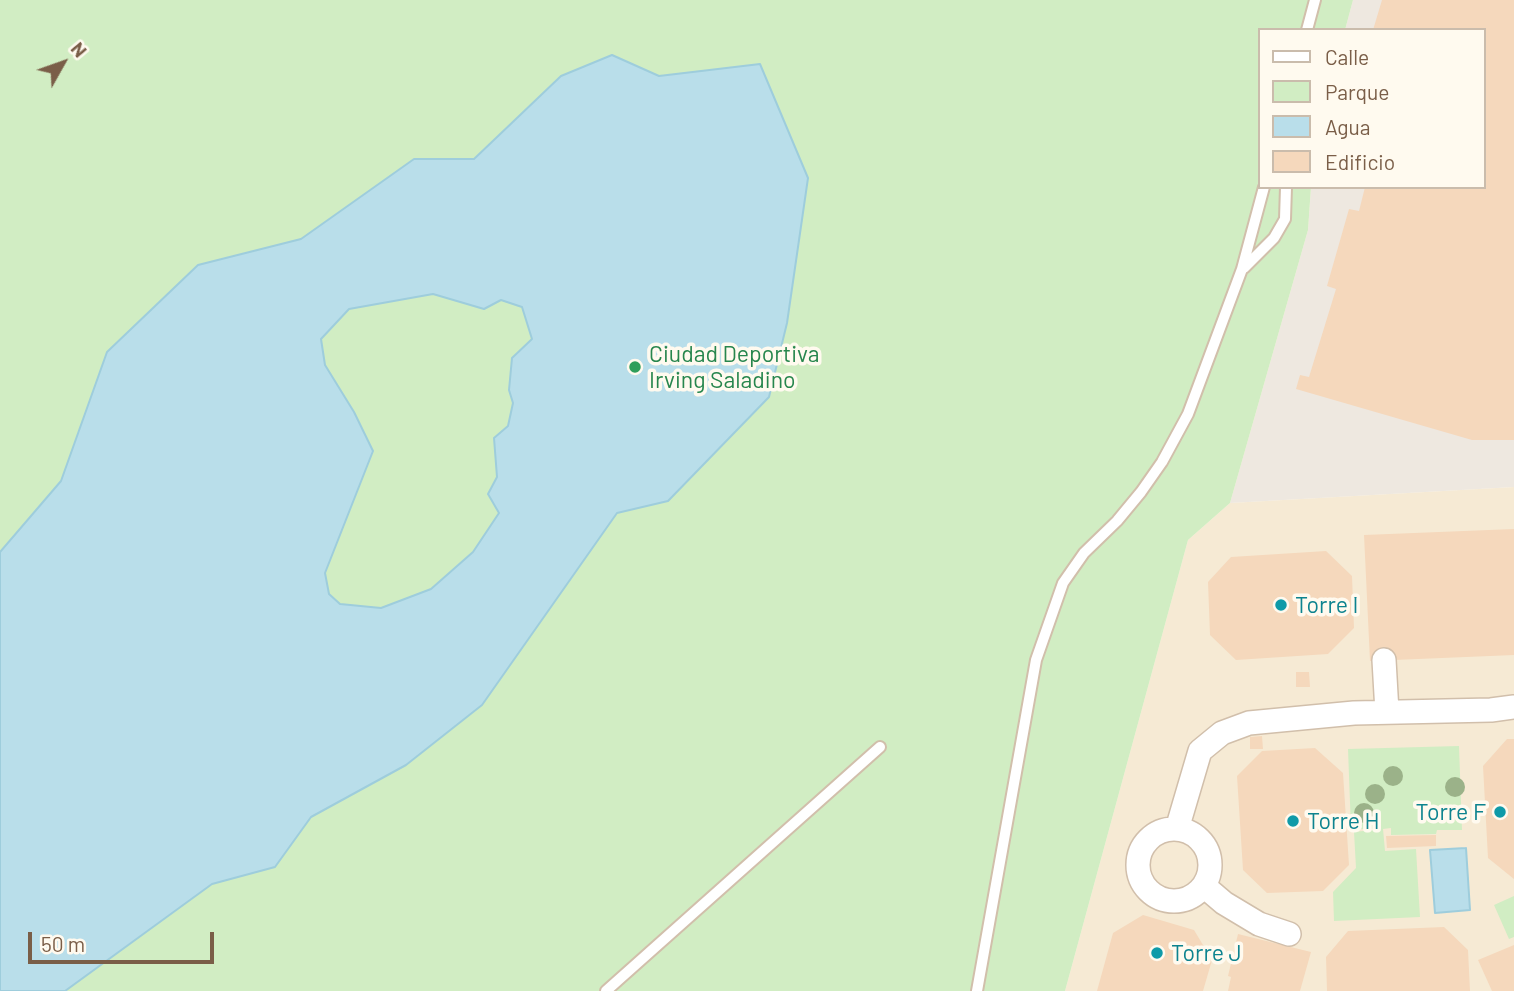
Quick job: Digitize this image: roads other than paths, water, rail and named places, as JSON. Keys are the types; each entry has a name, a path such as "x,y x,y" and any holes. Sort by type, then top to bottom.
{"street":[{"path":"1384,660 1387,712"},
{"path":"1177,829 1200,751 1222,733 1249,723 1318,715 1514,707"},
{"path":"1177,829 1191,833 1203,843 1209,856 1210,872 1205,886 1185,900 1161,900 1142,883 1137,868 1139,852 1148,839 1161,831 1177,829"},
{"path":"1205,886 1259,931 1289,934"}],"lane":[{"path":"1308,28 1315,0"},
{"path":"977,991 1036,660 1063,583 1084,553 1117,521 1161,462 1188,414 1242,270 1263,189"},
{"path":"1242,270 1274,238 1285,219 1286,189"},
{"path":"606,991 880,747"}],"water":[{"path":"612,55 659,76 760,64 808,178 787,323 769,397 668,501 617,513 482,705 406,765 311,817 275,867 212,884 65,991 0,991 0,552 61,481 107,352 198,265 301,239 414,159 474,159 561,76","holes":["433,294 484,309 501,300 522,307 532,339 512,358 509,390 513,403 508,426 494,438 497,477 488,494 499,513 473,552 431,589 381,608 340,604 329,594 325,573 373,451 354,412 325,365 321,339 349,309"]},
{"path":"1466,848 1470,910 1435,913 1430,850"}],"place":[{"name":"Ciudad Deportiva Irving Saladino","path":"635,367"},
{"name":"Torre I","path":"1281,605"},
{"name":"Torre F","path":"1500,812"},
{"name":"Torre H","path":"1293,821"},
{"name":"Torre J","path":"1157,953"}]}
